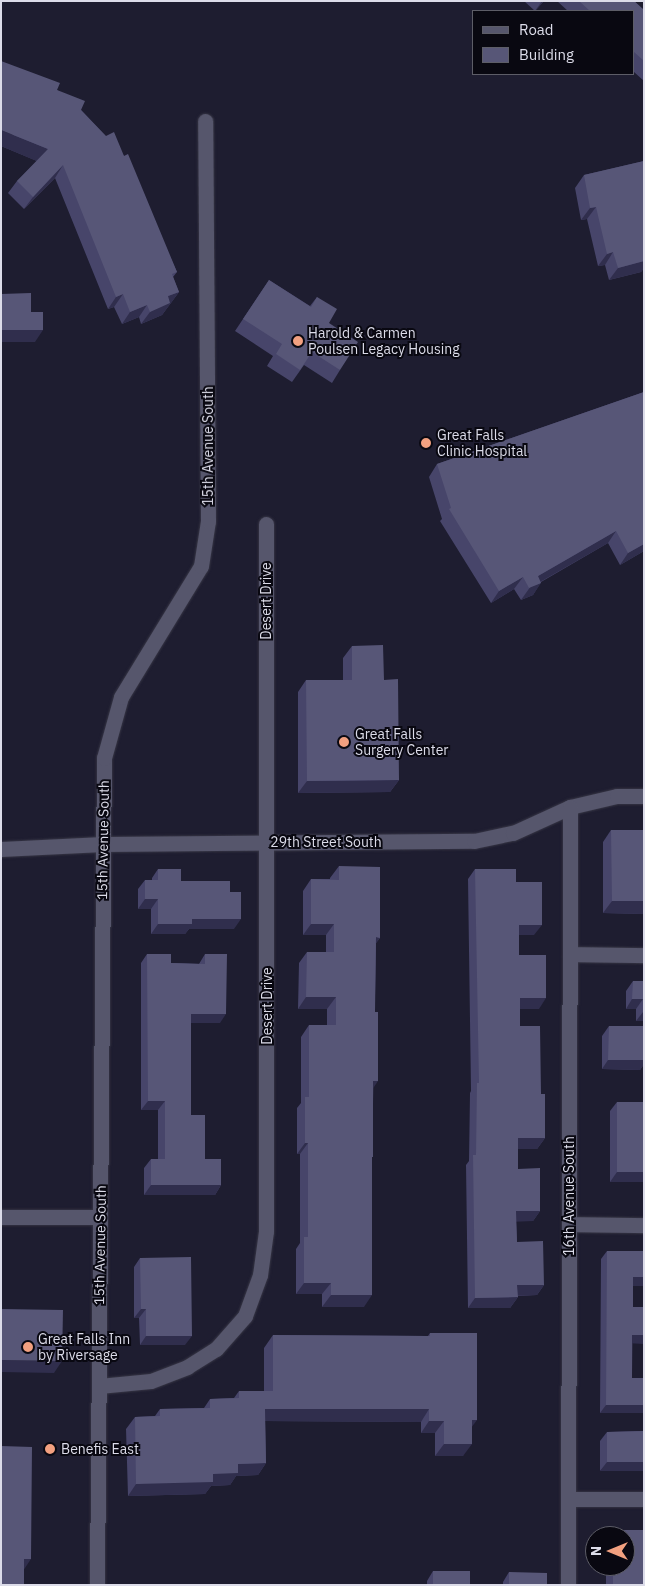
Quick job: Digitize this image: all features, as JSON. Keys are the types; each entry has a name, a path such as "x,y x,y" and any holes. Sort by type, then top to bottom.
{"street":[{"name":"15th Avenue South","path":"97,1585 104,758 122,697 201,566 208,521 204,121"},
{"name":"Desert Drive","path":"99,1386 152,1381 187,1367 216,1349 244,1316 260,1275 266,1231 266,524"},
{"name":"29th Street South","path":"1,849 103,844 474,841 513,833 570,807 617,796 644,796"},
{"name":"16th Avenue South","path":"568,1585 570,807"},
{"path":"570,954 644,954"},
{"path":"1,1217 100,1217"},
{"path":"569,1224 644,1225"},
{"path":"568,1499 644,1499"}],"building":[{"path":"579,1 634,1 644,10 644,61 635,53 635,10 589,10"},
{"path":"1,61 60,83 57,90 85,101 81,110 106,136 114,132 124,156 128,154 177,272 172,274 179,292 168,296 170,303 150,312 147,305 130,312 123,294 116,297 63,165 33,197 17,181 48,149 1,130"},
{"path":"644,161 644,261 618,268 613,252 607,254 596,207 590,208 584,175"},
{"path":"269,280 311,307 317,297 337,309 329,323 358,342 340,370 312,352 300,370 276,354 282,344 243,319"},
{"path":"31,293 31,312 43,312 43,330 1,330 1,294"},
{"path":"644,392 644,544 628,553 616,531 538,576 541,583 529,588 523,577 499,591 449,509 451,508 437,464"},
{"name":"Great Falls Surgery Center","path":"383,645 384,680 398,679 399,780 307,781 306,680 352,680 352,646"},
{"path":"611,830 644,830 644,901 612,901"},
{"path":"339,866 380,867 380,938 376,937 375,1012 378,1012 378,1081 373,1081 372,1295 331,1295 331,1283 304,1283 304,1237 308,1237 308,1143 305,1143 305,1097 309,1097 309,1025 336,1025 336,997 306,997 307,952 334,952 334,924 311,924 311,879 339,880"},
{"path":"158,869 181,869 181,881 230,881 230,892 241,892 241,919 192,919 192,924 158,924 158,899 145,899 145,880 158,880"},
{"path":"475,869 516,869 516,882 542,882 542,925 519,925 519,955 546,955 546,998 520,998 520,1026 540,1026 541,1094 545,1094 545,1138 518,1138 518,1169 540,1168 540,1211 516,1211 517,1242 543,1241 544,1285 517,1285 518,1297 475,1298 473,1155 476,1155 477,1083 479,1083"},
{"path":"147,954 171,954 171,963 205,964 205,954 227,954 226,1014 191,1014 191,1115 205,1115 205,1159 221,1159 221,1185 151,1185 151,1159 165,1159 165,1101 148,1101"},
{"path":"633,981 644,981 644,1012 643,999 632,999"},
{"path":"609,1026 644,1026 644,1060 608,1060"},
{"path":"617,1102 644,1102 644,1172 617,1172"},
{"path":"607,1251 644,1251 644,1277 633,1277 633,1307 644,1307 644,1335 632,1335 632,1378 644,1378 644,1405 606,1405"},
{"path":"191,1257 192,1336 146,1336 146,1309 141,1309 140,1258"},
{"name":"Great Falls Inn by Riversage","path":"1,1309 63,1310 62,1361 1,1360"},
{"path":"430,1333 477,1333 477,1420 472,1420 472,1444 444,1444 444,1421 429,1421 429,1409 265,1409 266,1463 238,1464 238,1473 213,1474 213,1482 136,1484 135,1417 160,1416 160,1409 210,1408 210,1399 239,1398 239,1391 273,1391 273,1335 430,1336"},
{"path":"644,1431 644,1462 607,1462 607,1432"},
{"path":"1,1446 32,1447 31,1559 24,1559 24,1585 1,1585"},
{"path":"635,1530 644,1530 644,1585 613,1585 613,1576 635,1576"},
{"path":"433,1571 470,1571 470,1585 433,1585"},
{"path":"509,1572 547,1573 547,1585 509,1585"}],"place":[{"name":"Harold & Carmen Poulsen Legacy Housing","path":"298,341"},
{"name":"Great Falls Clinic Hospital","path":"426,443"},
{"name":"Great Falls Surgery Center","path":"344,742"},
{"name":"Great Falls Inn by Riversage","path":"28,1347"},
{"name":"Benefis East","path":"50,1449"}]}
